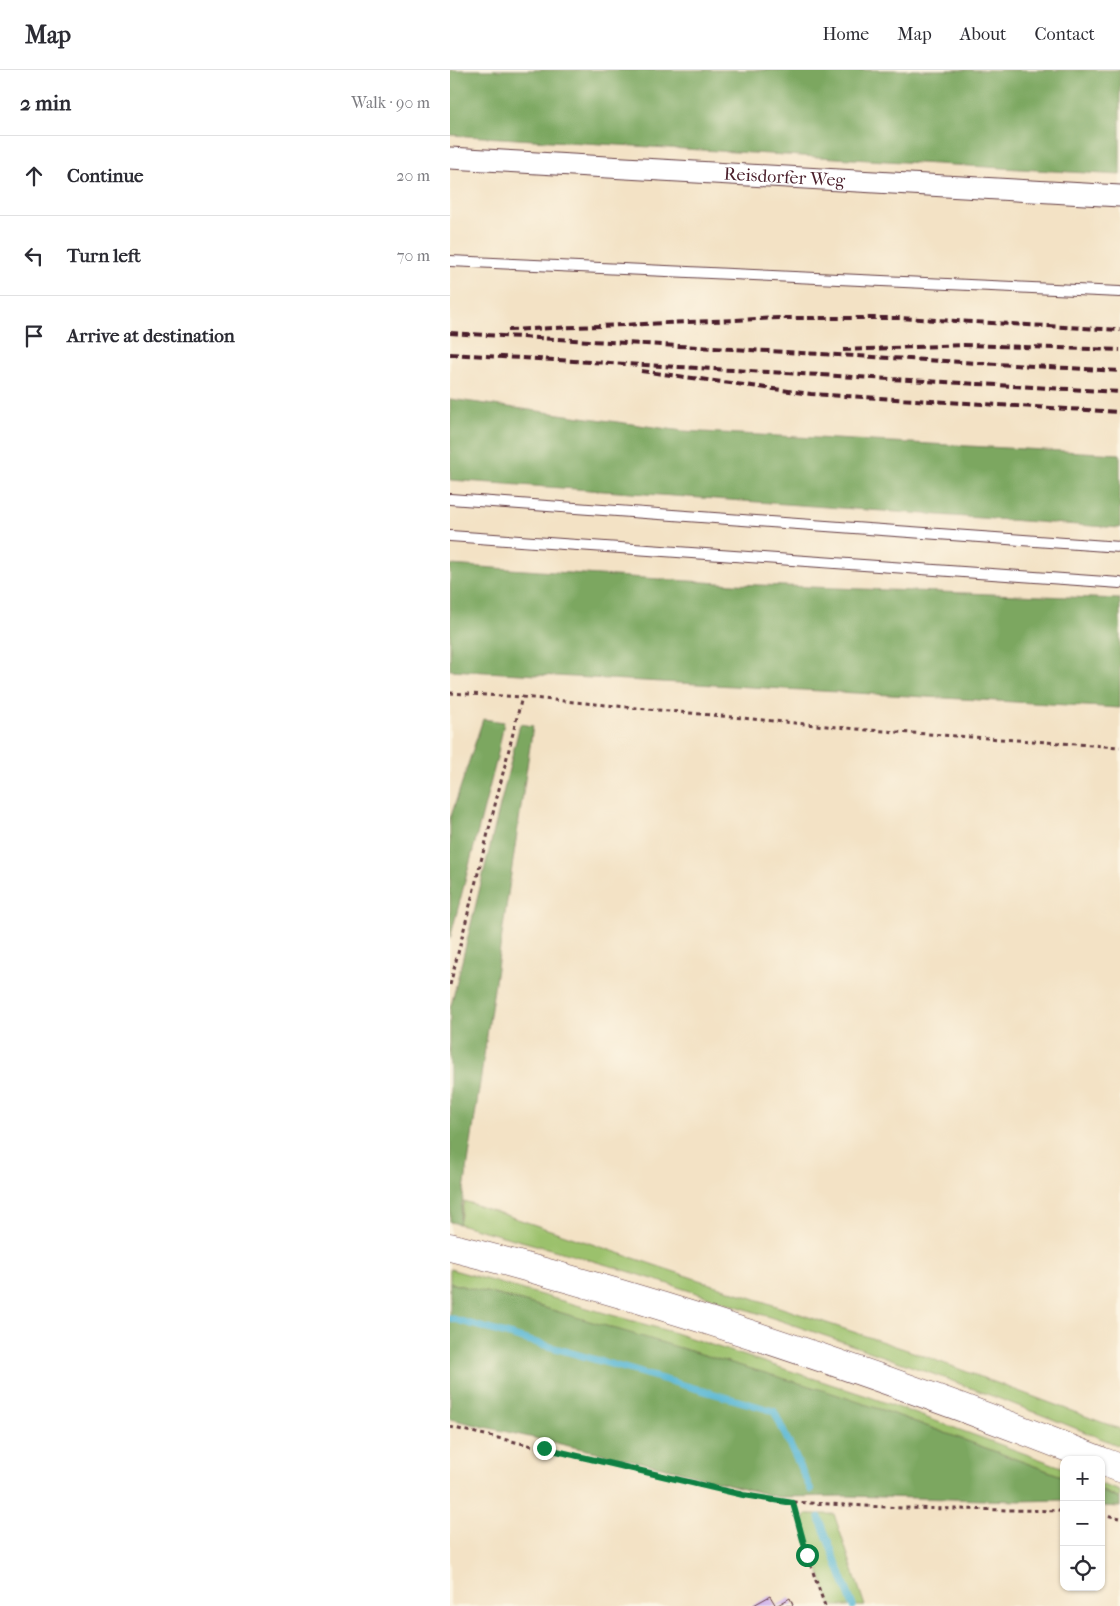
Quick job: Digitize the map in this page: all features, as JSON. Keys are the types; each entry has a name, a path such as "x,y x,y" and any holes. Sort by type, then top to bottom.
{"main road":[{"path":"450,1247 555,1273 768,1339 960,1405 1090,1456"},
{"path":"1105,1462 1120,1468"}],"street":[{"name":"Reisdorfer Weg","path":"450,158 1120,196"}],"lane":[{"path":"450,261 1120,292"},
{"path":"450,499 1120,547"},
{"path":"450,536 1120,583"}],"path":[{"path":"450,693 522,697 868,730 1120,747"},
{"path":"450,985 522,697"},
{"path":"450,1427 743,1495 793,1503 1060,1511"},
{"path":"793,1503 807,1555 825,1606"},
{"path":"1105,1515 1120,1518"}],"green space":[{"path":"450,70 1120,70 1120,175 450,135"},
{"path":"450,399 683,431 1120,454 1120,528 450,480"},
{"path":"450,565 734,584 1120,599 1120,708 450,670"},
{"path":"483,719 504,722 497,758 450,939 450,819"},
{"path":"520,724 533,726 459,1224 450,1222 450,1010"},
{"path":"464,1201 919,1354 1120,1429 1120,1446 950,1380 778,1320 612,1266 459,1224"},
{"path":"450,1269 675,1333 870,1397 1060,1467 1060,1476 891,1413 525,1302 450,1283"},
{"path":"450,1283 525,1302 826,1391 891,1413 1060,1476 1060,1500 1020,1501 848,1496 777,1497 675,1470 450,1419"},
{"path":"1105,1485 1120,1491 1120,1499 1105,1492"},
{"path":"1105,1493 1120,1499 1120,1507 1105,1506"},
{"path":"806,1514 834,1514 865,1606 831,1606 803,1527"}],"building":[{"path":"770,1596 776,1606 752,1606"},
{"path":"790,1598 793,1605 792,1606 776,1606"}],"waterway":[{"path":"450,1318 774,1411 811,1490"},
{"path":"819,1517 853,1606"}],"railway":[{"path":"508,330 780,318 900,318 1120,330"},
{"path":"450,333 1120,371"},
{"path":"843,350 964,345 1120,350"},
{"path":"450,354 1120,392"},
{"path":"641,371 811,394 1120,412"}],"route":[{"path":"544,1448 743,1495 793,1503 807,1555"}]}
